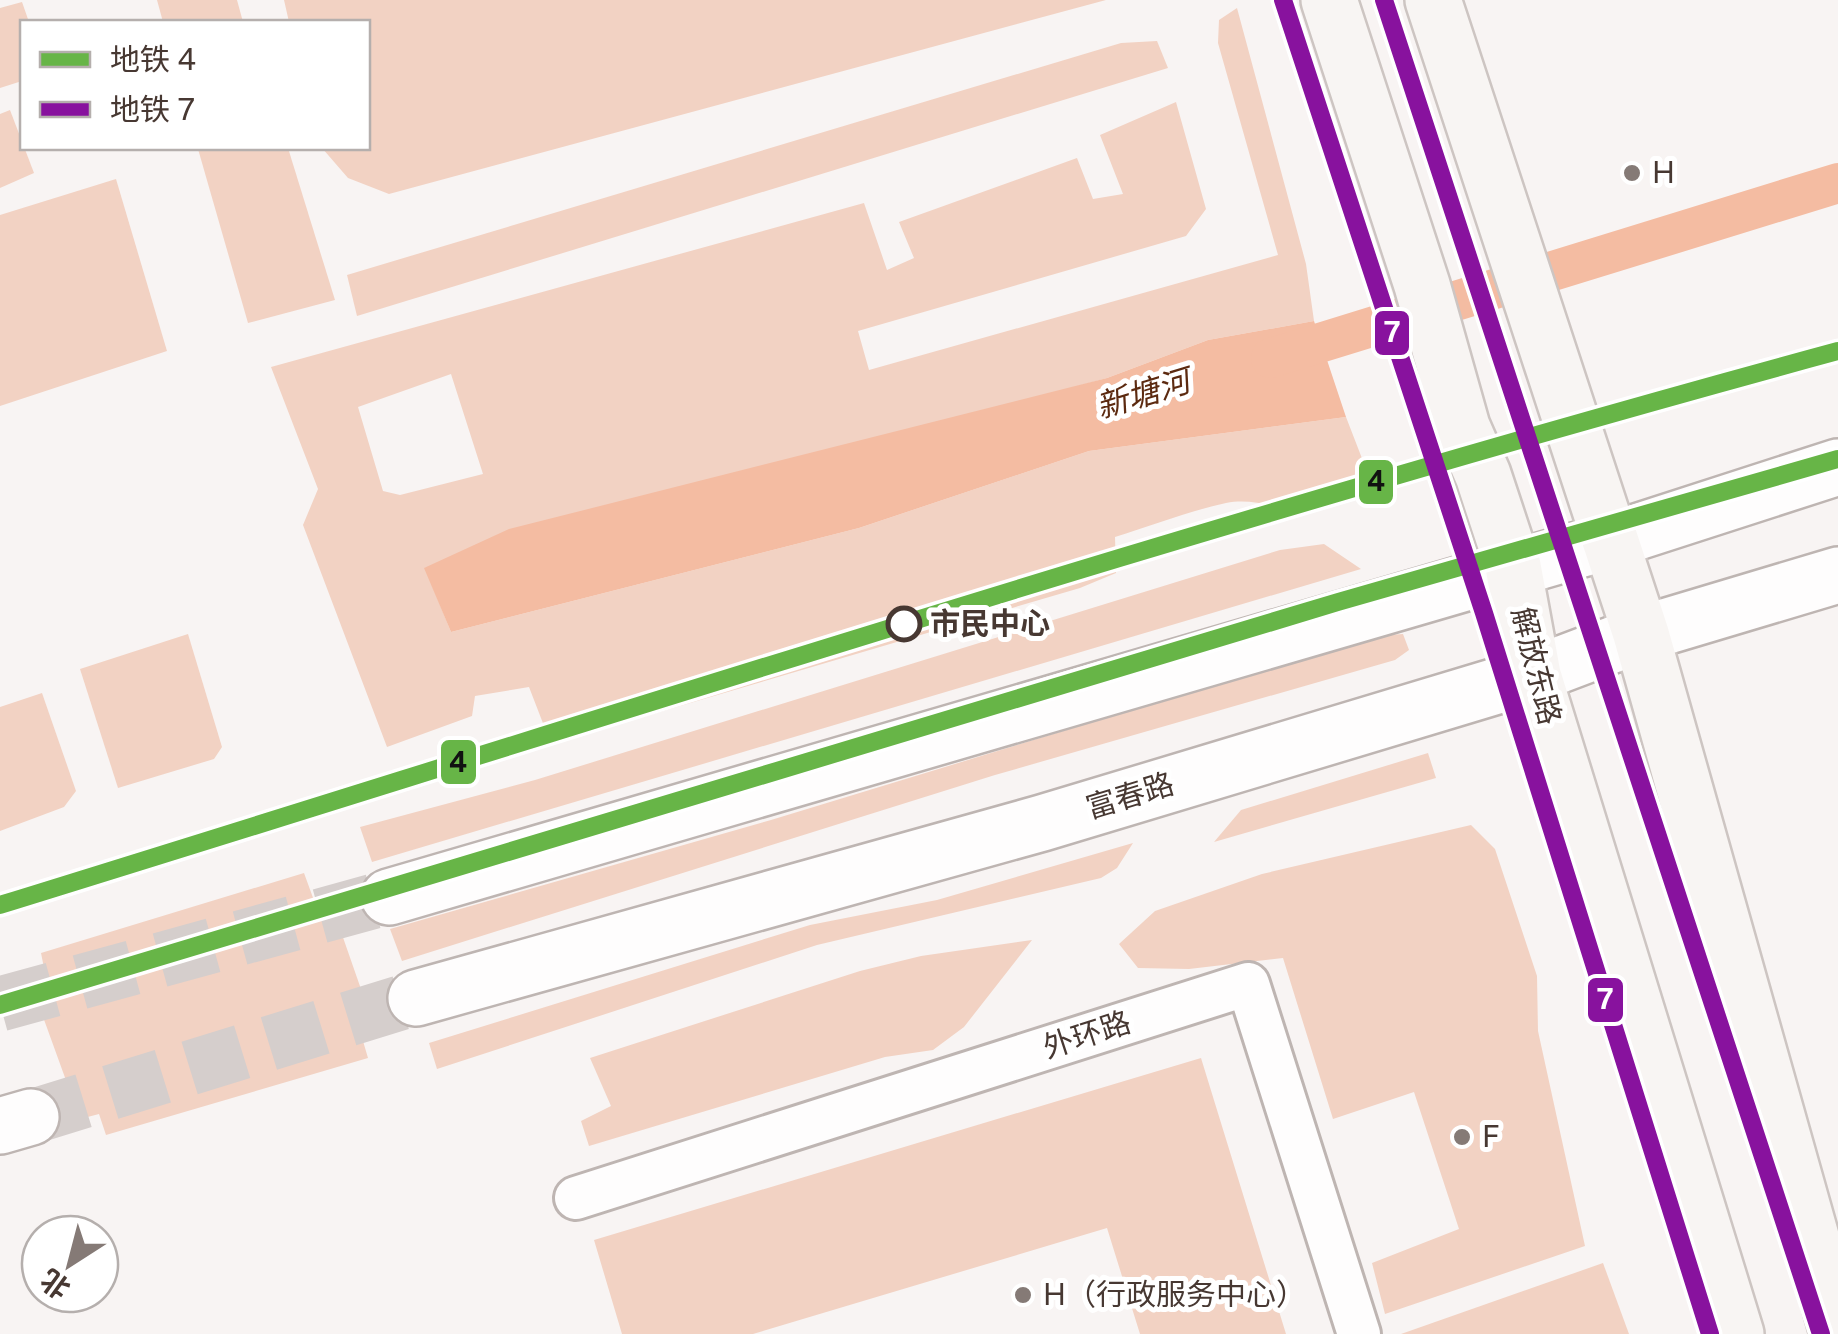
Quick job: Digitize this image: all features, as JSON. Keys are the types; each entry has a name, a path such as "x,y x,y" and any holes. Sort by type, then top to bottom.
{"main road":[{"name":"解放东路","path":"1330,0 1422,285 1462,427 1483,475 1513,566 1533,675 1736,1334"},
{"path":"1433,0 1564,408 1642,634 1838,1332"},
{"path":"389,897 1609,540 1838,467"},
{"name":"富春路","path":"416,998 1042,823 1533,675 1642,634 1838,575"}],"street":[{"name":"外环路","path":"576,1198 1248,984 1359,1334"}],"shaded area":[{"path":"157,0 237,0 242,20 162,20"},
{"path":"284,0 1106,0 389,194 348,178 324,150 370,150 370,20 289,20"},
{"path":"22,2 28,20 20,20 20,82 0,88 0,8"},
{"path":"1237,8 1306,264 1314,321 1208,340 1107,378 425,568 451,632 859,528 1089,451 1346,417 1363,461 1359,491 1323,509 1243,502 1184,514 1115,537 1116,573 1080,588 551,744 529,687 475,696 472,716 387,747 303,525 318,489 271,367 864,203 887,270 914,258 899,222 1077,158 1093,199 1123,194 1100,135 1176,102 1206,209 1186,236 858,331 869,370 1278,255 1218,43 1219,20","holes":["451,374 483,474 400,495 383,491 358,407"]},
{"path":"1157,41 1168,68 357,316 347,275 1121,43"},
{"path":"10,110 20,136 20,150 25,150 34,173 0,188 0,114"},
{"path":"198,150 289,150 335,300 248,323"},
{"path":"116,179 167,351 0,406 0,215"},
{"path":"1324,544 1361,569 372,862 360,827 535,780 1280,550"},
{"path":"188,634 222,747 214,759 118,788 80,669"},
{"path":"1403,634 1409,650 1395,660 995,775 402,961 390,929 771,820 1375,636"},
{"path":"42,693 76,791 64,807 0,831 0,707"},
{"path":"1428,753 1436,778 1214,842 1241,810"},
{"path":"1471,825 1495,849 1537,976 1538,1031 1585,1246 1385,1314 1372,1263 1459,1229 1414,1092 1333,1119 1283,958 1189,969 1138,968 1119,944 1155,911 1262,874"},
{"path":"1133,843 1117,868 1101,878 817,945 437,1069 429,1043 810,925 937,900"},
{"path":"304,873 316,906 331,903 377,1035 363,1041 368,1058 106,1135 99,1114 80,1119 34,992 47,983 41,953"},
{"path":"1032,940 964,1027 933,1050 885,1057 589,1146 581,1121 611,1106 590,1058 860,971 921,956"},
{"path":"1201,1058 1286,1334 1140,1334 1107,1228 753,1334 622,1334 594,1240"},
{"path":"1603,1263 1629,1334 1401,1334"}],"water":[{"path":"1314,321 1346,417 1089,451 859,528 451,632 424,568 509,529 1107,378 1208,340"}],"waterway":[{"name":"新塘河","path":"1271,358 1838,183"}],"tunnel":[{"path":"0,1004 389,897"},
{"path":"31,1117 416,998"}],"metro line":[{"name":"7","path":"1283,0 1484,613 1710,1334"},
{"name":"7","path":"1384,0 1821,1334"},
{"name":"4","path":"0,905 1146,550 1838,351"},
{"name":"4","path":"0,1005 1338,602 1838,459"}],"place":[{"name":"H","path":"1632,173"},
{"name":"市民中心","path":"904,624"},
{"name":"F","path":"1462,1137"},
{"name":"H（行政服务中心）","path":"1023,1295"}]}
